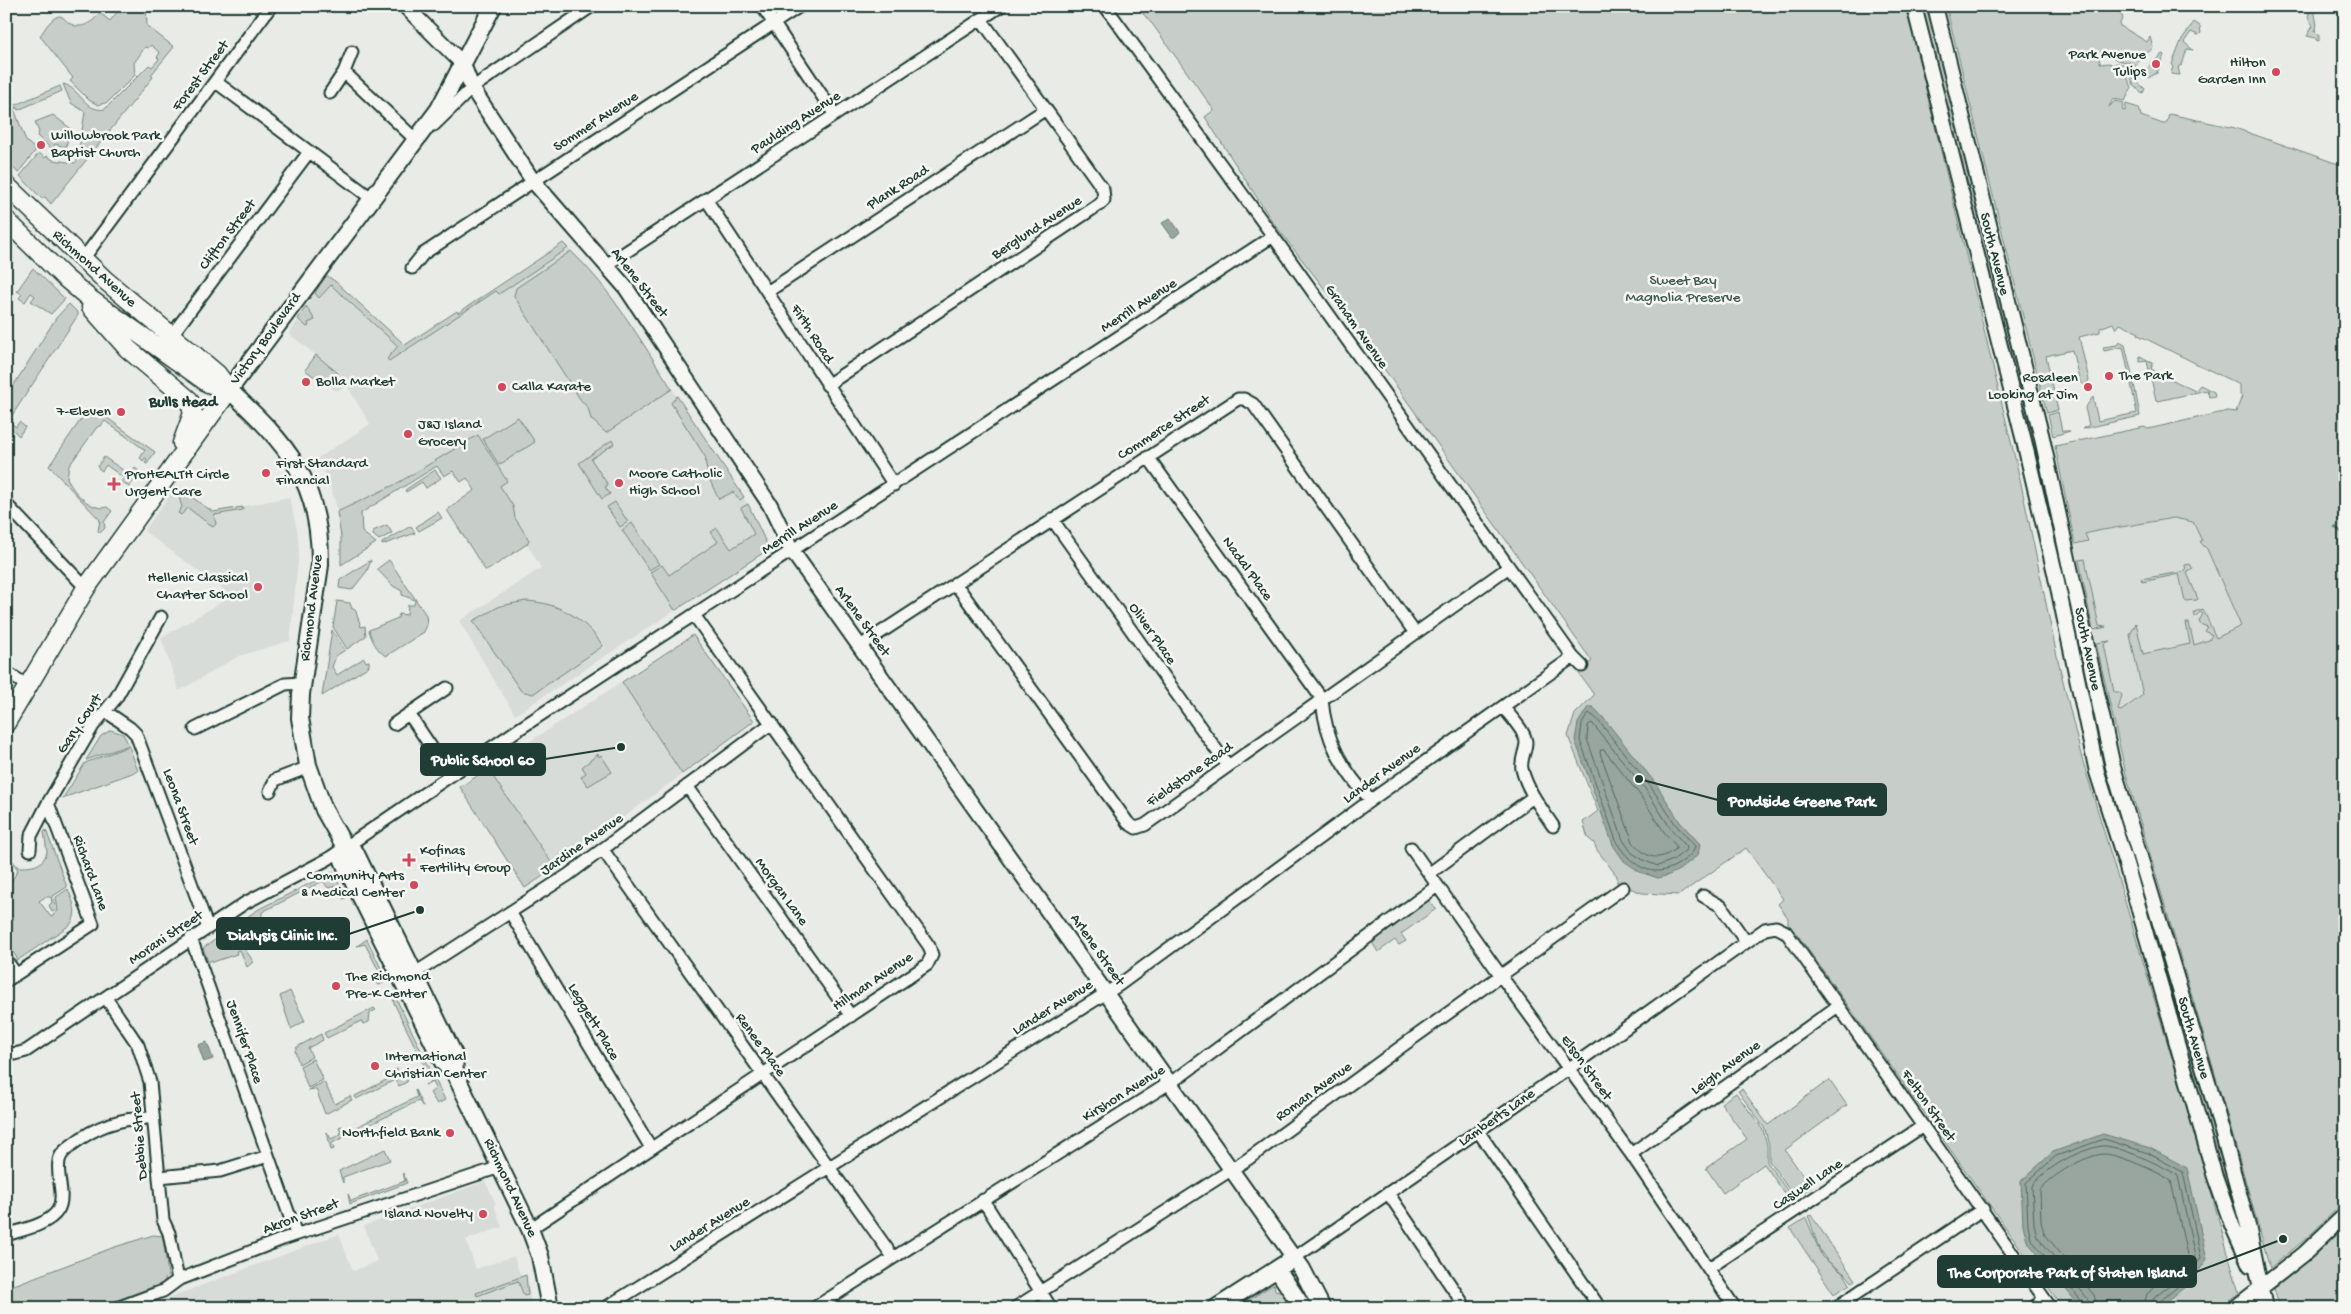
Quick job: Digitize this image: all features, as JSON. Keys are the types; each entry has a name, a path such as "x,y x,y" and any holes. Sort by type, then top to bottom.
{"main road":[{"name":"Victory Boulevard","path":"6,723 86,588 229,390 371,198 417,141 439,109 493,6"},
{"name":"Richmond Avenue","path":"6,186 82,260 132,305 217,374 229,390 265,424 291,456 301,472 314,506 320,545 320,565 302,683 300,718 303,743 309,767 324,810 345,847 354,852 409,977 454,1055 455,1074 530,1229 540,1256 550,1308"},
{"name":"Richmond Avenue","path":"6,220 66,278 188,371 208,384 229,390"},
{"path":"66,278 128,349 189,400 193,413 168,473"},
{"path":"1294,1258 1302,1269 1322,1308"},
{"name":"Lamberts Lane","path":"1216,1308 1294,1258"},
{"path":"1277,1269 1303,1308"}],"street":[{"name":"Forest Street","path":"82,260 271,6"},
{"name":"Arlene Street","path":"405,6 464,64 472,88 533,181 606,265 644,315 770,505 792,551 1107,992 1294,1258"},
{"path":"344,72 417,141 472,88 592,6"},
{"path":"762,6 835,115"},
{"name":"Sommer Avenue","path":"412,268 423,254 800,6"},
{"name":"Paulding Avenue","path":"606,265 1001,6"},
{"name":"Graham Avenue","path":"1105,6 1273,236 1573,657 1582,666"},
{"name":"South Avenue","path":"1914,6 2055,573 2097,772 2128,873 2215,1177 2232,1226 2260,1289"},
{"name":"South Avenue","path":"1935,6 2042,438 2114,767 2248,1226 2265,1308"},
{"name":"Berglund Avenue","path":"827,384 1100,204 1105,194 981,19"},
{"path":"330,93 344,72 352,52"},
{"path":"216,82 371,198"},
{"name":"Plank Road","path":"767,292 1046,109"},
{"name":"Clifton Street","path":"171,336 309,152"},
{"name":"Firth Road","path":"706,199 894,486"},
{"name":"Merrill Avenue","path":"345,847 450,775 1273,236"},
{"name":"Commerce Street","path":"860,646 1233,401 1244,399 1248,401 1415,633"},
{"name":"Nadal Place","path":"1148,456 1322,699"},
{"path":"6,504 86,588"},
{"name":"Oliver Place","path":"1052,519 1228,766"},
{"name":"Fieldstone Road","path":"955,583 1132,826 1136,828 1145,825 1509,567"},
{"name":"Hillman Avenue","path":"530,1229 851,1016 927,965 931,960 932,950 694,615"},
{"name":"Gary Court","path":"30,850 31,836 48,803 93,726 116,698 161,617"},
{"name":"Lander Avenue","path":"605,1308 1107,992 1371,800 1573,657"},
{"path":"6,672 28,686"},
{"path":"195,729 285,684 302,683"},
{"path":"394,724 448,688"},
{"path":"1322,699 1328,738 1347,772 1371,800"},
{"path":"1503,706 1524,735 1526,742 1521,764 1533,797 1553,826"},
{"name":"Leona Street","path":"106,711 126,724 136,734 208,928"},
{"path":"409,714 450,775"},
{"name":"Jardine Avenue","path":"409,977 603,850 772,723"},
{"path":"270,791 275,780 309,767"},
{"name":"Morgan Lane","path":"687,786 851,1016"},
{"path":"1430,873 1533,797"},
{"name":"Richard Lane","path":"6,960 11,978 93,924 48,803"},
{"name":"Morani Street","path":"6,1052 15,1054 26,1050 106,998 245,902 328,859 345,847"},
{"name":"Elson Street","path":"1411,848 1501,976 1631,1154 1736,1308"},
{"name":"Renee Place","path":"603,850 893,1257"},
{"name":"Kirshon Avenue","path":"819,1306 1170,1082 1438,886"},
{"name":"Roman Avenue","path":"1015,1308 1232,1170 1623,888"},
{"path":"1703,896 1721,906 1746,942"},
{"name":"Leggett Place","path":"510,912 651,1148"},
{"name":"Lamberts Lane","path":"1294,1258 1568,1069 1765,928 1776,927"},
{"name":"Felton Street","path":"1776,927 1786,932 1983,1209 2047,1303"},
{"name":"Jennifer Place","path":"191,938 296,1234"},
{"name":"Debbie Street","path":"106,998 138,1045 145,1062 150,1082 163,1220 169,1233 178,1280"},
{"name":"Leigh Avenue","path":"1631,1154 1838,1006"},
{"path":"6,1235 49,1218 57,1211 61,1197 58,1172 59,1158 69,1147 82,1137 109,1124 127,1119 152,1118"},
{"name":"Caswell Lane","path":"1710,1268 1923,1126"},
{"path":"1478,1131 1600,1308"},
{"path":"159,1177 220,1171 268,1156"},
{"name":"Akron Street","path":"117,1308 163,1291 178,1280 296,1234 500,1167"},
{"path":"1388,1193 1466,1308"},
{"path":"983,1200 1051,1308"},
{"path":"1835,1308 1848,1304 1983,1209"},
{"path":"2235,1308 2304,1254 2345,1215"},
{"path":"2033,1308 2047,1303"}],"shaded area":[{"name":"Moore Catholic High School","path":"568,248 583,263 617,305 748,504 769,549 515,715 459,621 541,568 527,544 529,540 515,518 513,506 500,486 507,481 478,435 396,484 338,512 327,476 318,458 370,424 347,386 337,391 328,386 338,372 289,334 326,275 405,345 496,289 499,294"},
{"name":"Hellenic Classical Charter School","path":"176,486 214,512 289,497 298,534 299,552 290,641 239,656 179,691 161,638 232,596 144,531"},
{"path":"2174,518 2193,522 2252,628 2113,725 2073,535"},
{"path":"693,635 754,721 555,868 488,769"},
{"path":"485,1181 496,1204 494,1205 502,1227 466,1240 476,1269 514,1256 521,1277 526,1275 532,1308 141,1308 339,1234 353,1271 377,1261 364,1226"}],"green space":[{"path":"122,6 146,6 147,26 174,47 151,75 153,77 51,204 45,197 42,199 20,176 39,153 45,158 47,156 53,160 75,163 77,161 85,112 71,103 63,84 69,86 92,107 105,109 149,65 152,67 159,59 157,57 160,53 151,45 148,48 145,47 134,63 135,75 108,102 98,105 89,100 70,81 73,78 40,36 54,18 60,16 73,25 82,26 100,13 110,21"},
{"name":"Sweet Bay Magnolia Preserve","path":"1136,6 1906,6 2020,479 2057,656 2081,755 2196,1138 2239,1293 2218,1308 2063,1308 1797,934 1795,935 1788,926 1788,918 1778,904 1783,899 1746,848 1679,895 1642,893 1617,883 1617,876 1597,850 1594,843 1588,838 1583,822 1598,811 1568,736 1575,714 1594,695 1578,672 1592,661 1355,328 1272,221 1205,117 1214,110 1153,25"},
{"path":"1921,6 1928,6 2018,361 2026,397 2024,398 2012,365"},
{"path":"1946,6 2118,6 2116,11 2123,17 2119,25 2147,42 2150,37 2153,48 2139,61 2134,69 2134,79 2145,89 2143,93 2133,84 2130,72 2131,63 2117,60 2108,54 2100,56 2101,64 2109,63 2113,65 2116,63 2127,65 2128,79 2132,87 2125,101 2113,99 2109,107 2115,101 2124,103 2122,110 2125,111 2126,104 2139,108 2141,116 2163,124 2167,122 2169,114 2235,128 2341,165 2345,145 2345,1201 2308,1237 2270,1268 2223,1101 2126,774 2096,643 2110,641 2104,644 2114,692 2119,692 2122,695 2118,710 2121,711 2143,695 2130,635 2136,623 2143,654 2190,644 2186,623 2189,623 2194,645 2209,640 2212,635 2205,631 2208,627 2200,624 2199,621 2203,614 2200,612 2195,617 2194,612 2203,609 2216,638 2241,626 2207,549 2200,542 2202,541 2193,522 2174,518 2097,531 2085,534 2088,541 2075,544 2055,446 2144,427 2148,429 2228,411 2236,412 2242,396 2240,395 2240,385 2138,335 2139,333 2120,324 2116,329 2113,323 2100,328 2100,332 2079,337 2089,380 2085,386 2080,382 2072,350 2046,356 2055,397 2064,398 2056,402 2058,410 2047,413"},
{"path":"2311,6 2316,6 2317,25 2315,31 2319,35 2319,41 2316,38 2307,36 2313,26 2308,17"},
{"path":"2194,22 2200,26 2201,33 2198,35 2191,32 2184,42 2193,50 2187,49 2182,65 2178,67 2180,75 2171,74 2172,64 2182,39"},
{"path":"2162,54 2164,55 2157,73 2148,78 2145,75 2145,70"},
{"path":"60,86 62,91 18,110 15,105"},
{"path":"13,106 26,141 36,150 18,173 6,159 6,109"},
{"path":"53,115 70,128 66,147 55,144 52,149 37,136 39,132 35,122"},
{"path":"563,243 568,248 499,294 496,291 389,361 387,359 398,346 331,285 319,298 315,293 326,275 405,345 457,311 458,313"},
{"path":"571,251 613,299 672,389 606,433 591,419 588,408 580,399 514,296 516,288"},
{"path":"33,268 65,299 51,314 31,301 35,296 31,293 25,302 19,298 22,294 17,291"},
{"path":"69,304 78,315 11,417 13,419 11,423 16,427 19,422 25,427 19,436 6,423 6,401 12,393 10,391 56,318"},
{"path":"306,306 315,320 308,323 309,326 307,327 298,319"},
{"path":"2119,342 2125,345 2133,379 2130,379 2123,347 2104,351 2103,347 2117,345"},
{"path":"316,355 338,373 328,386 305,370"},
{"path":"2140,356 2153,363 2151,369 2195,391 2200,385 2214,392 2215,396 2209,397 2207,390 2156,400 2147,361 2140,362"},
{"path":"2131,384 2134,384 2140,416 2082,429 2089,425 2085,408 2093,397 2098,421 2137,413"},
{"path":"677,396 744,497 740,500 733,492 719,499 707,472 706,458 671,403"},
{"path":"93,408 155,452 147,464 145,463 147,459 145,458 143,461 140,458 145,450 105,421 101,426 97,427 69,466 67,477 77,494 95,506 107,507 112,511 104,522 105,528 100,533 98,531 100,520 49,466 86,412 89,414"},
{"path":"2058,412 2062,431 2070,431 2053,436 2048,415"},
{"path":"518,417 535,442 499,465 483,439"},
{"path":"478,435 507,481 500,486 513,506 515,518 529,540 527,544 488,570 485,570 447,510 475,490 467,478 461,482 453,471 444,476 437,466 361,513 362,532 376,543 341,565 341,537 337,512 396,484"},
{"path":"612,440 614,444 591,459 608,485 605,487 610,494 602,499 579,463"},
{"path":"2038,453 2061,561 2060,563 2034,454"},
{"path":"104,457 130,475 135,468 140,472 129,487 121,482 124,478 106,465 102,471 97,467"},
{"path":"435,470 441,478 426,488 422,482 406,492 405,490"},
{"path":"176,486 213,512 242,507 243,510 214,515 216,524 213,527 188,508 181,515 178,513 182,507"},
{"path":"615,502 628,522 620,527 607,507"},
{"path":"748,504 769,549 676,610 674,609 650,572 662,565 669,575 718,542 711,532 717,528 731,549 754,534 741,508"},
{"path":"438,512 442,518 419,531 416,527"},
{"path":"632,523 659,564 649,570 622,530"},
{"path":"387,525 392,533 379,540 373,535 373,531"},
{"path":"411,526 415,533 382,545 382,543"},
{"path":"2085,559 2099,626 2106,627 2093,630 2079,560"},
{"path":"371,560 367,571 352,590 339,588 340,580"},
{"path":"389,560 426,615 427,625 424,632 386,656 375,644 369,630 398,618 399,614 407,615 408,605 414,605 415,600 402,595 402,591 393,586 377,569"},
{"path":"2190,564 2193,569 2187,573 2197,600 2185,601 2179,574 2142,582 2141,579 2186,571 2185,565"},
{"path":"337,601 350,603 352,609 355,609 361,627 365,626 366,636 347,649 333,627"},
{"path":"526,601 550,605 570,614 588,627 603,646 533,694 521,691 473,621 500,606"},
{"path":"332,630 345,650 336,656 332,667 337,675 364,658 366,662 369,661 369,666 322,696"},
{"path":"693,635 754,721 682,774 622,682"},
{"path":"2078,648 2102,749 2154,930 2153,940 2095,749"},
{"path":"111,730 123,734 129,745 86,760 101,736"},
{"path":"129,746 138,771 63,798 85,763"},
{"path":"598,754 599,757 601,755 612,772 588,786 581,777 586,773 582,767"},
{"path":"488,769 555,868 525,888 460,787"},
{"path":"46,830 67,887 53,896 56,910 52,912 49,905 52,903 51,897 45,897 39,901 51,917 58,911 56,897 68,889 75,912 73,921 70,925 12,964 17,958 6,942 6,891 18,870 10,858 18,867 36,865 42,861 47,852 44,832"},
{"path":"333,872 346,898 343,899 336,886 328,888 323,881 262,912 262,919 247,926 241,921 259,909"},
{"path":"1428,899 1436,909 1401,934 1406,941 1399,945 1395,940 1378,952 1373,944 1374,939"},
{"path":"231,929 253,962 247,967 240,950 236,951 237,954 208,962 203,948"},
{"path":"367,939 387,981 379,985 376,983 383,979 365,944 357,946"},
{"path":"290,991 305,1021 291,1029 280,996"},
{"path":"394,994 430,1069 422,1073 420,1070 425,1067 393,1001 395,1000 390,996"},
{"path":"2172,1007 2194,1065 2226,1174 2224,1177 2195,1087"},
{"path":"374,1008 376,1010 370,1013 369,1022 363,1024 361,1021 327,1038 324,1033"},
{"path":"321,1034 323,1040 308,1048 312,1057 299,1064 295,1051 297,1047"},
{"path":"313,1059 323,1080 308,1088 300,1066"},
{"path":"397,1069 401,1077 408,1075 407,1082 399,1086 395,1080 356,1099 355,1096 392,1077 390,1072"},
{"path":"435,1079 445,1100 437,1104 430,1093 436,1088 433,1082 425,1085"},
{"path":"1829,1080 1847,1105 1785,1150 1811,1187 1795,1198 1769,1161 1769,1145 1765,1129 1738,1091 1742,1089 1768,1125"},
{"path":"324,1082 335,1104 350,1096 352,1100 325,1114 316,1089 308,1090"},
{"path":"415,1090 423,1107 419,1101 416,1102 332,1143 334,1149 331,1150 327,1132 331,1139 341,1134 339,1127 342,1126 346,1132 417,1097"},
{"path":"1736,1093 1763,1130 1767,1145 1767,1162 1793,1199 1790,1201 1764,1164 1723,1193 1706,1168 1747,1139 1721,1103"},
{"path":"385,1149 390,1160 343,1177 343,1183 339,1171"},
{"path":"403,1173 407,1183 350,1204 348,1194 351,1201 405,1181"},
{"path":"1811,1215 1855,1280 1852,1282 1822,1254 1808,1216"},
{"path":"1806,1218 1822,1257 1844,1274 1850,1284 1834,1294 1790,1228"},
{"path":"2345,1227 2345,1308 2280,1308 2274,1289"},
{"path":"153,1235 163,1236 168,1275 163,1283 96,1308 6,1308 6,1288 112,1248"},
{"path":"526,1275 528,1295 524,1296 518,1281 477,1296 476,1293"},
{"path":"1274,1284 1275,1290 1279,1291 1283,1285 1298,1308 1236,1308"}],"water":[{"path":"1170,218 1180,232 1175,237 1172,237 1162,223"},
{"path":"1588,707 1593,707 1601,715 1656,784 1680,822 1700,844 1698,855 1679,870 1658,878 1640,872 1624,861 1613,845 1575,740 1578,723"},
{"path":"207,1042 213,1059 204,1062 198,1045"},
{"path":"2103,1134 2150,1148 2187,1168 2207,1259 2191,1282 2159,1308 2081,1308 2027,1241 2023,1225 2021,1181 2053,1152"}],"waterway":[{"path":"2335,527 2345,535"}],"place":[{"name":"Park Avenue Tulips","path":"2156,64"},
{"name":"Hilton Garden Inn","path":"2276,72"},
{"name":"Willowbrook Park Baptist Church","path":"41,145"},
{"name":"The Park","path":"2109,376"},
{"name":"Bolla Market","path":"306,382"},
{"name":"Calla Karate","path":"502,387"},
{"name":"Rosaleen Looking at Jim","path":"2088,387"},
{"name":"7-Eleven","path":"121,412"},
{"name":"J&J Island Grocery","path":"408,434"},
{"name":"First Standard Financial","path":"266,473"},
{"name":"Moore Catholic High School","path":"619,483"},
{"name":"ProHEALTH Circle Urgent Care","path":"114,484"},
{"name":"Hellenic Classical Charter School","path":"258,587"},
{"name":"Public School 60","path":"621,747"},
{"name":"Pondside Greene Park","path":"1639,779"},
{"name":"Kofinas Fertility Group","path":"409,860"},
{"name":"Community Arts & Medical Center","path":"414,885"},
{"name":"Dialysis Clinic Inc.","path":"420,910"},
{"name":"The Richmond Pre-K Center","path":"336,986"},
{"name":"International Christian Center","path":"375,1066"},
{"name":"Northfield Bank","path":"450,1133"},
{"name":"Island Novelty","path":"483,1214"},
{"name":"The Corporate Park of Staten Island","path":"2283,1239"}],"district":[{"name":"Bulls Head","path":"183,403"}]}
